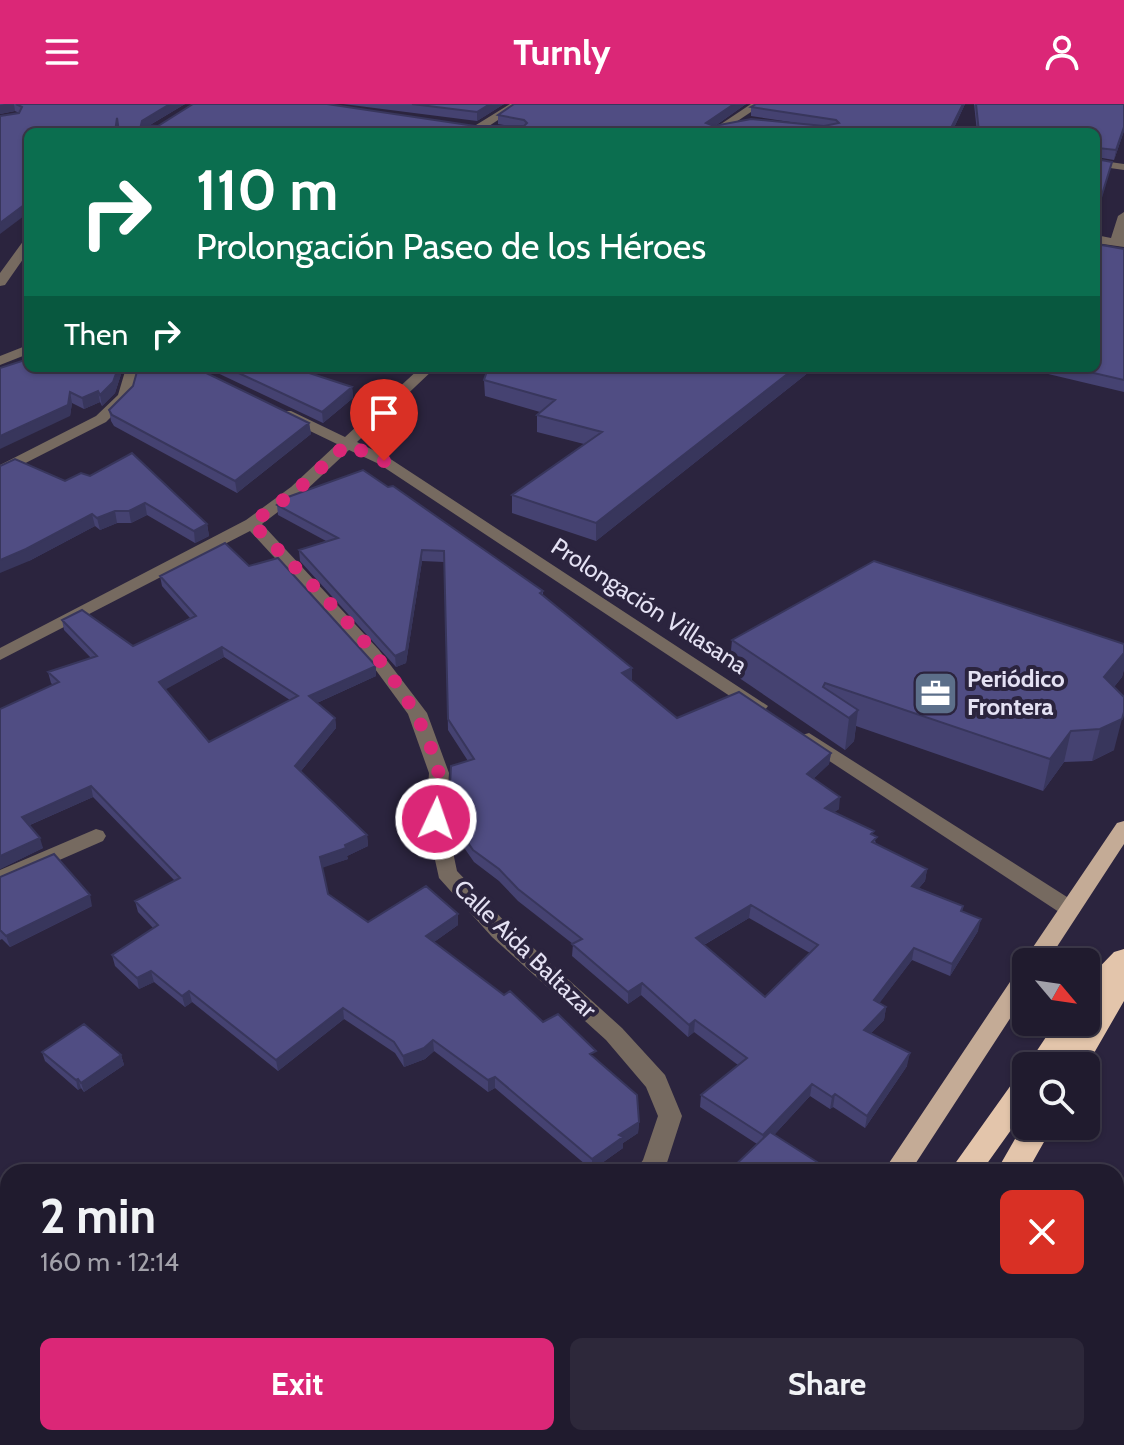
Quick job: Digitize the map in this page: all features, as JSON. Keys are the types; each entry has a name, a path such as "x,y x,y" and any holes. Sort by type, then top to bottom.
{"highway":[{"path":"1100,982 1124,959"},
{"path":"1080,1052 1124,977"},
{"path":"970,1164 1012,1105"},
{"path":"1016,1164 1030,1140"}],"main road":[{"path":"1044,948 1124,828"},
{"path":"901,1164 1012,997"}],"street":[{"path":"483,128 517,104"},
{"path":"719,128 758,104"},
{"path":"730,120 759,124"},
{"path":"465,125 474,128"},
{"path":"1100,164 1124,167"},
{"path":"1100,240 1120,242 1124,216"},
{"path":"0,282 24,249"},
{"path":"0,361 24,351"},
{"path":"0,471 101,419 125,396 132,372"},
{"path":"0,655 252,523 297,490 424,372"},
{"name":"Prolongación Villasana","path":"275,409 384,461 1070,909"},
{"name":"Calle Aida Baltazar","path":"252,523 373,654 417,713 439,773 436,819 447,873 500,931 614,1034 656,1082 670,1116 655,1164"},
{"path":"0,879 96,836"}],"building":[{"path":"16,104 170,104 142,121 141,125 158,126 193,104 327,104 475,126 524,126 527,123 524,120 498,115 514,104 734,104 706,123 714,126 751,119 824,126 839,123 836,120 751,107 756,104 963,104 951,128 118,128 117,118 116,128 24,128 24,205 0,223 0,116 19,113 22,107"},
{"path":"412,104 490,104 477,112"},
{"path":"976,104 1124,104 1124,127 1116,150 1100,148 1100,128 979,128"},
{"path":"1100,160 1112,162 1100,201"},
{"path":"1100,245 1124,249 1124,380 1089,372 1100,372"},
{"path":"24,360 24,372 117,372 113,382 100,395 98,391 82,398 70,392 68,405 0,436 0,368"},
{"path":"137,372 204,372 309,423 235,481 112,415 109,410 133,386"},
{"path":"237,372 306,372 352,387 322,412"},
{"path":"487,372 790,372 596,523 512,495 602,432 537,415 555,400 484,380"},
{"path":"132,453 207,524 194,531 145,503 129,511 115,511 97,518 92,514 0,560 0,466 15,459 65,481 81,473 90,476"},
{"path":"363,470 388,487 393,486 543,591 540,593 632,668 622,673 677,718 739,692 831,753 807,774 840,797 825,808 874,831 871,834 877,837 872,842 927,869 912,886 963,906 961,911 981,919 952,964 914,948 874,1000 886,1007 864,1030 910,1053 867,1116 835,1094 832,1097 812,1084 763,1135 701,1095 747,1058 695,1020 689,1025 642,983 628,992 572,944 582,939 473,850 451,818 451,766 474,759 448,719 444,551 422,550 406,651 395,656 299,550 338,538 277,505 288,497","holes":["751,905 818,945 765,997 696,938"]},
{"path":"225,543 249,566 278,558 376,666 309,696 335,718 295,766 367,835 345,845 346,848 320,857 328,894 368,922 426,886 458,914 426,936 504,995 510,991 543,1022 558,1014 596,1051 590,1054 637,1095 639,1122 619,1135 623,1137 592,1159 495,1077 488,1080 433,1040 424,1048 403,1056 394,1042 343,1008 276,1060 189,991 182,996 151,971 137,978 112,955 158,925 135,901 180,878 91,786 22,817 40,838 0,856 0,709 59,682 48,672 97,656 62,620 82,610 133,646 196,616 160,576","holes":["222,647 298,696 209,742 159,682"]},
{"name":"Periódico Frontera","path":"874,561 1124,644 1124,653 1104,677 1124,697 1122,719 1100,729 1071,731 1050,759 825,683 823,687 858,710 849,718 732,640"},
{"path":"54,854 90,895 6,936 0,930 0,877"},
{"path":"84,1024 121,1055 81,1083 42,1052"},
{"path":"770,1132 820,1164 736,1164"}],"place":[{"name":"Periódico Frontera","path":"936,693"}],"route":[{"path":"384,461 347,444 297,490 252,523 373,654 417,713 439,773 436,819"}]}
